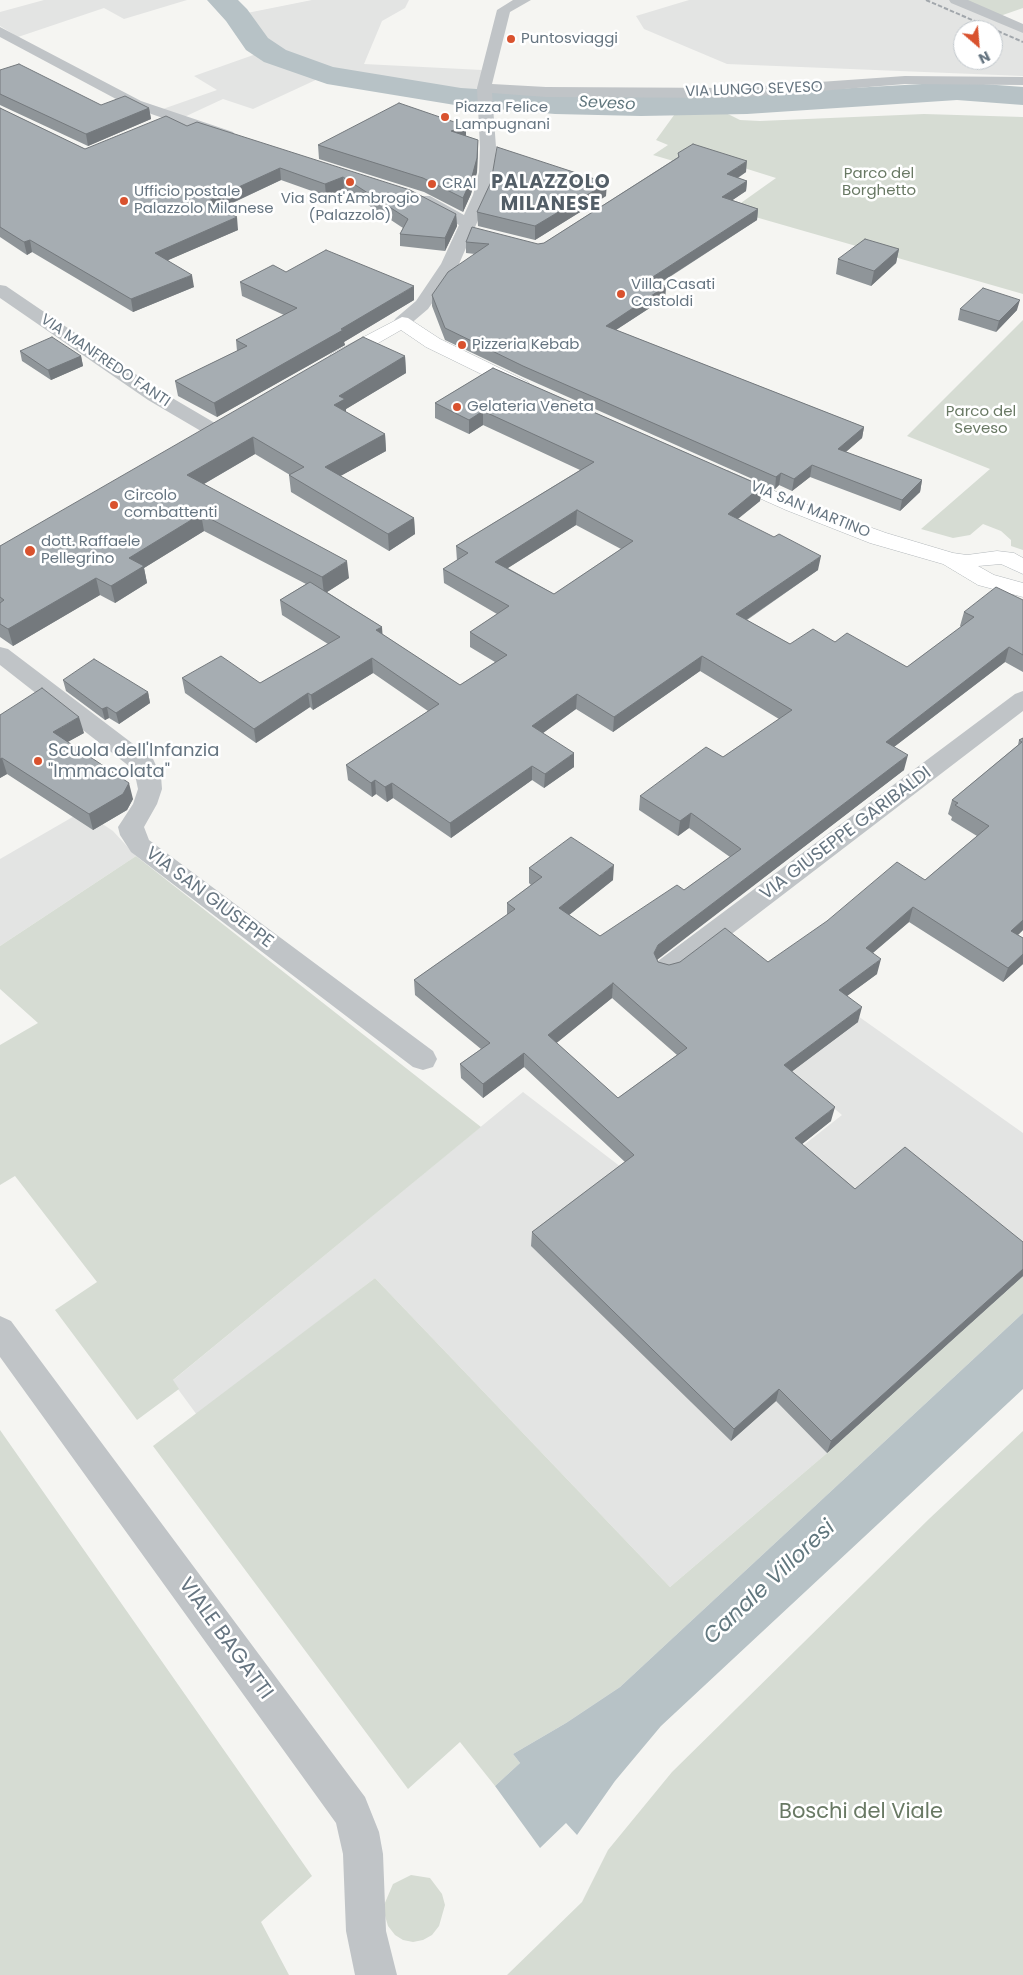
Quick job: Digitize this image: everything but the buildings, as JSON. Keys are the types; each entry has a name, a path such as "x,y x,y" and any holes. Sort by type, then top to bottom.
{"street":[{"path":"318,370 402,322 422,306 450,264 481,195 487,172 488,147 484,96 504,10 524,0"},
{"path":"956,0 1023,29"},
{"path":"0,31 136,104 172,118 240,139"},
{"name":"VIA LUNGO SEVESO","path":"484,96 546,92 734,93 905,80 1023,81"},
{"path":"154,126 172,118"},
{"path":"408,194 484,235"},
{"name":"VIA MANFREDO FANTI","path":"0,290 155,396 212,430"},
{"path":"402,322 433,343 542,395"},
{"name":"VIA SAN MARTINO","path":"713,470 793,506 871,535 952,559 967,561 997,557 1006,558 1023,567"},
{"name":"VIA SAN MARTINO","path":"952,559 986,580 1023,590"},
{"name":"VIA SAN GIUSEPPE","path":"0,654 144,765 149,776 150,789 146,804 131,827 133,835 140,846 423,1059"},
{"name":"VIA GIUSEPPE GARIBALDI","path":"668,968 1023,699"},
{"name":"VIALE BAGATTI","path":"0,1331 351,1811 359,1832 363,1854 366,1931 376,1975"}],"shaded area":[{"path":"44,0 187,0 124,19 104,8 18,37 0,26 0,12"},
{"path":"312,0 409,0 405,8 382,21 364,64 482,70 478,93 439,89 341,72 321,66 288,53 266,40 247,13"},
{"path":"689,0 949,0 995,20 953,20 953,70 1003,70 1003,23 1023,32 1023,76 727,64 644,29 636,16"},
{"path":"259,53 320,78 253,109 223,99 182,118 160,110 217,90 194,76"},
{"path":"83,811 113,831 136,856 0,946 0,859"},
{"path":"793,970 1023,1133 1023,1276 827,1453 670,1587 375,1278 197,1415 172,1381 523,1092 664,1200 696,1230 842,1115 729,1020"}],"green space":[{"path":"963,0 1023,0 1023,8 1000,16"},
{"name":"Parco del Borghetto","path":"677,111 724,112 740,120 760,121 924,114 1023,117 1023,294 731,210 776,178 706,156 687,165 653,155 668,145 656,140"},
{"name":"Parco del Seveso","path":"1023,320 1023,550 1011,546 1011,540 1001,531 983,524 970,535 953,538 921,529 990,469 907,436"},
{"path":"136,856 481,1127 173,1380 179,1389 137,1420 55,1310 97,1282 15,1176 0,1185 0,1045 38,1023 0,989 0,946"},
{"path":"1023,1276 1023,1313 620,1687 566,1723 513,1754 520,1763 495,1786 460,1742 408,1789 153,1446 375,1278 670,1587 827,1453"},
{"path":"0,1430 312,1876 261,1922 289,1975 0,1975"},
{"name":"Boschi del Viale","path":"1023,1431 1023,1975 507,1975 582,1902 608,1850 672,1772 930,1518"},
{"path":"411,1875 430,1878 442,1894 445,1905 439,1926 432,1935 423,1940 413,1942 403,1940 395,1935 388,1926 384,1905 393,1884"}],"water":[{"name":"Canale Villoresi","path":"1023,1313 1023,1389 661,1726 615,1781 577,1835 566,1823 540,1848 495,1786 520,1763 513,1754 566,1723 620,1687"}],"waterway":[{"name":"Seveso","path":"221,0 237,15 257,44 275,56 327,75 461,97 555,104 641,106 747,104 957,91 1023,96"}],"railway":[{"path":"926,0 1023,42"}],"place":[{"name":"Puntosviaggi","path":"511,39"},
{"name":"Piazza Felice Lampugnani","path":"445,117"},
{"name":"Via Sant'Ambrogio (Palazzolo)","path":"350,182"},
{"name":"CRAI","path":"432,184"},
{"name":"Ufficio postale Palazzolo Milanese","path":"124,201"},
{"name":"Villa Casati Castoldi","path":"621,294"},
{"name":"Pizzeria Kebab","path":"462,345"},
{"name":"Gelateria Veneta","path":"457,407"},
{"name":"Circolo combattenti","path":"114,505"},
{"name":"dott. Raffaele Pellegrino","path":"30,551"},
{"name":"Scuola dell'Infanzia \"Immacolata\"","path":"38,761"}],"district":[{"name":"PALAZZOLO MILANESE","path":"551,194"}]}
